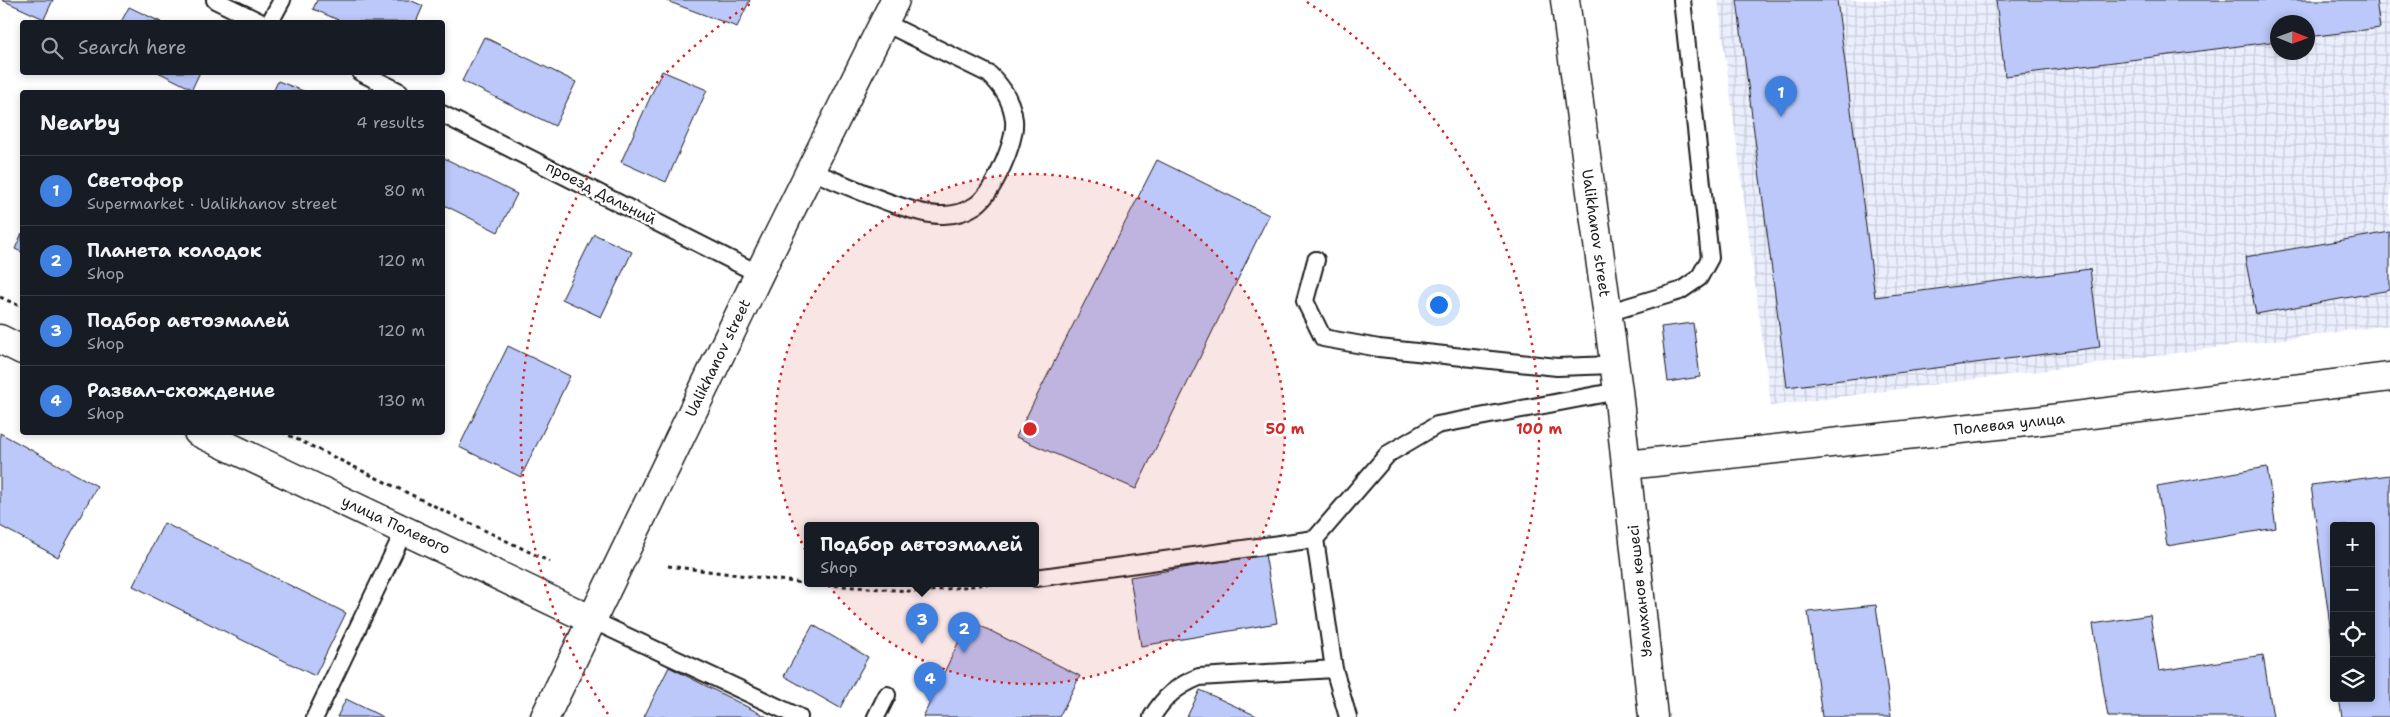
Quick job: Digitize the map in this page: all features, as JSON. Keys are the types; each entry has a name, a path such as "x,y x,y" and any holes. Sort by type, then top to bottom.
{"main road":[{"name":"Ualikhanov street","path":"1565,0 1627,465"},
{"name":"Ualikhanov street","path":"545,717 759,274 889,11"},
{"path":"0,339 20,349"},
{"name":"Полевая улица","path":"1627,465 2035,421 2390,377"},
{"name":"улица Полевого","path":"204,435 405,529 592,620"},
{"name":"Уәлиханов көшесі","path":"1627,465 1653,717"}],"lane":[{"path":"215,0 256,20"},
{"path":"271,20 282,0"},
{"path":"1607,313 1680,292 1699,278 1710,258 1682,0"},
{"path":"811,171 922,213 944,215 964,211 977,204 989,192 1013,138 1014,120 1009,102 1001,86 988,74 889,11"},
{"path":"366,75 396,90"},
{"name":"проезд Дальний","path":"445,116 759,274"},
{"path":"1316,260 1305,301 1324,338 1379,348 1557,367 1616,378"},
{"path":"1039,578 1315,539 1388,454 1437,425 1616,378"},
{"path":"315,717 405,529"},
{"path":"1315,539 1334,669 1348,717"},
{"path":"592,620 799,717"},
{"path":"1152,717 1169,694 1183,683 1199,678 1334,669"},
{"path":"876,717 887,695"}],"path":[{"path":"0,296 20,306"},
{"path":"288,435 550,562"},
{"path":"668,566 804,583"},
{"path":"855,587 922,592 963,587"}],"shaded area":[{"path":"1718,0 2390,0 2390,325 1771,406"}],"building":[{"path":"2,0 53,0 44,19"},
{"path":"317,0 410,0 423,6 417,20 338,20 313,9"},
{"path":"664,0 750,0 737,27"},
{"path":"1737,0 1837,0 1875,297 2090,269 2100,347 1787,387"},
{"path":"1996,0 2376,0 2380,28 2315,36 2315,15 2270,15 2270,42 2005,76"},
{"path":"129,7 157,20 122,20"},
{"path":"484,37 576,82 555,126 462,81"},
{"path":"662,71 707,90 666,182 621,162"},
{"path":"164,75 199,75 192,89"},
{"path":"278,81 301,90 274,90"},
{"path":"445,158 517,194 498,232 445,206"},
{"path":"1157,160 1269,215 1136,489 1016,437"},
{"path":"2390,232 2390,290 2256,314 2245,257"},
{"path":"594,234 632,252 601,317 562,299"},
{"path":"20,238 20,251 15,249"},
{"path":"1693,323 1700,377 1668,382 1661,327"},
{"path":"508,346 570,376 521,477 459,447"},
{"path":"0,433 97,486 58,557 0,526"},
{"path":"2267,467 2276,528 2167,546 2157,486"},
{"path":"2390,475 2390,717 2342,717 2340,702 2375,702 2375,522 2330,522 2330,625 2311,485"},
{"path":"164,523 346,613 315,676 133,586"},
{"path":"1265,554 1277,623 1141,646 1130,577"},
{"path":"1876,605 1891,717 1822,717 1808,612"},
{"path":"2150,615 2159,671 2263,655 2273,717 2108,717 2093,624"},
{"path":"969,620 1080,676 1059,717 923,717"},
{"path":"813,625 868,657 840,708 784,676"},
{"path":"669,667 767,717 644,717"},
{"path":"1200,690 1259,717 1187,717"},
{"path":"346,699 383,717 337,717"}],"place":[{"name":"Светофор","path":"1781,117"},
{"name":"Подбор автоэмалей","path":"922,644"},
{"name":"Планета колодок","path":"964,653"},
{"name":"Развал-схождение","path":"930,703"}]}
